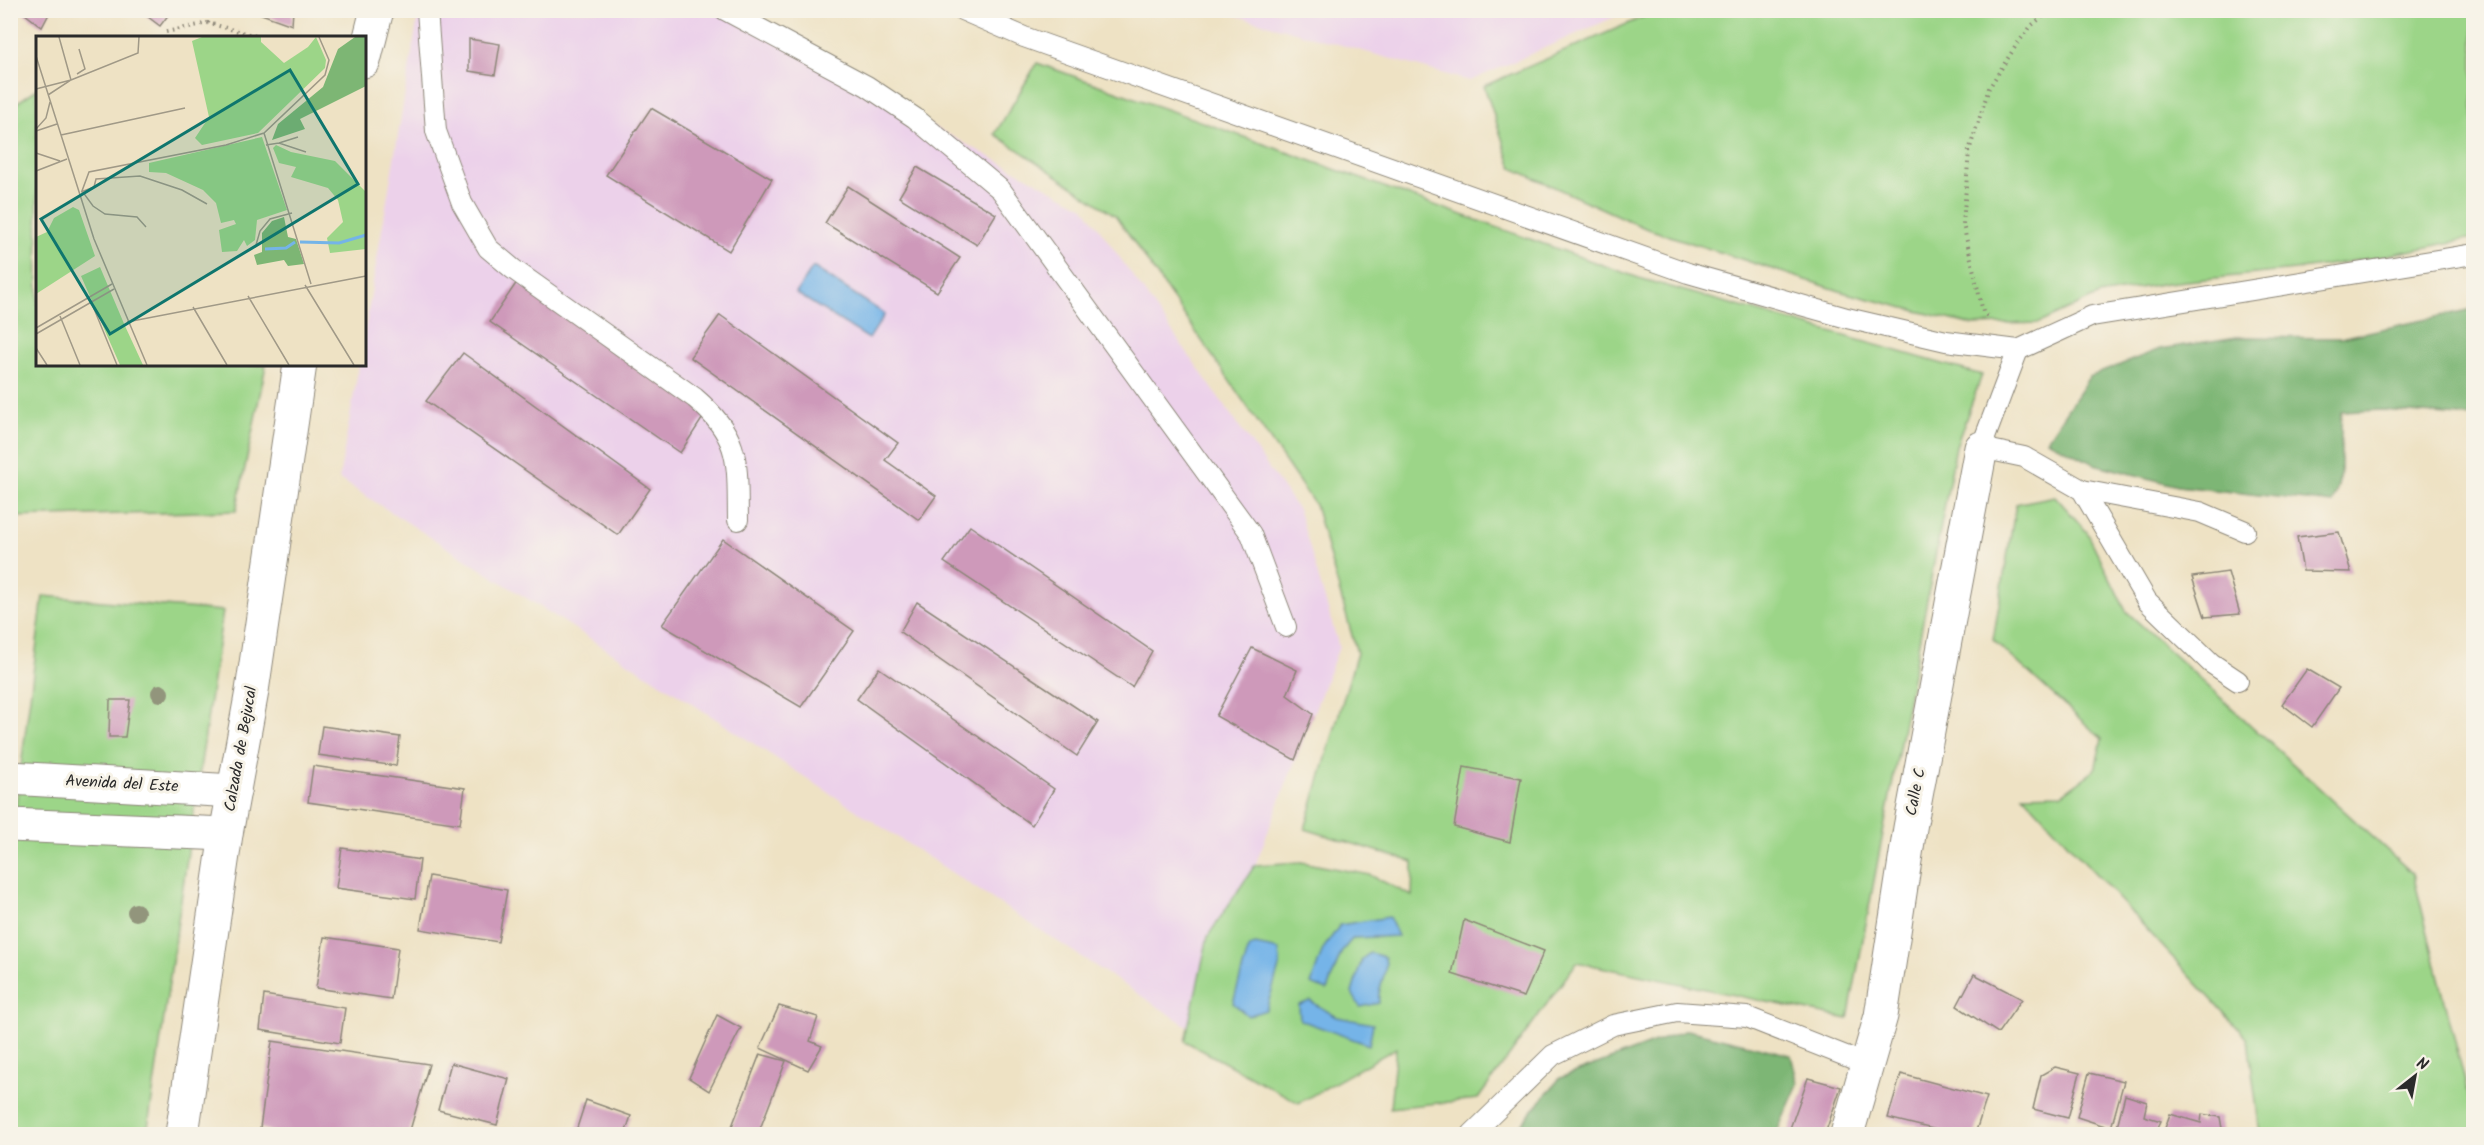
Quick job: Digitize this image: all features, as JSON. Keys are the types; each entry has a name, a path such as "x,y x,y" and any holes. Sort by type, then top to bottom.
{"street":[{"path":"366,53 377,10"},
{"name":"Calzada de Bejucal","path":"182,1134 226,834 252,691 300,366"},
{"name":"Calle C","path":"1846,1134 1881,1016 1910,828 1981,448"},
{"name":"Avenida del Este","path":"10,778 234,791"},
{"path":"10,825 226,834"}],"lane":[{"path":"427,10 436,131 462,203 488,248 513,269 695,398 713,414 731,439 737,470 738,520"},
{"path":"725,10 867,86 933,133 1001,190 1251,534 1286,627"},
{"path":"962,10 1024,37 1688,273 1946,341 2018,350 2092,316 2474,254"},
{"path":"2018,350 1981,448 2024,457 2082,490 2200,512 2245,531"},
{"path":"2082,490 2147,601 2211,663 2238,681"},
{"path":"1472,1134 1553,1055 1613,1025 1677,1012 1747,1017 1866,1064"}],"path":[{"path":"208,23 211,10"},
{"path":"2018,350 1983,312 1963,224 1968,161 1969,151 1989,88 2032,25 2051,10"},
{"path":"166,32 208,23 256,36"}],"shaded area":[{"path":"1628,10 1470,81 1220,11"},
{"path":"419,11 717,11 1084,207 1299,511 1339,647 1192,1029 679,695 339,479 359,366 366,366 366,324"}],"green space":[{"path":"1657,11 2473,11 2473,238 2373,258 2295,270 2167,283 2099,295 2039,323 1972,325 1846,293 1645,228 1512,168 1484,86"},
{"path":"1037,63 1639,278 1982,375 1956,446 1848,1019 1577,962 1478,1099 1390,1108 1396,1048 1299,1103 1185,1041 1208,936 1255,865 1301,862 1370,875 1412,896 1413,862 1305,829 1357,653 1315,505 1116,216 995,134"},
{"path":"36,90 36,366 266,366 236,511 11,517 11,107"},
{"path":"2473,309 2473,417 2382,410 2341,412 2341,474 2333,503 2178,486 2094,464 2047,440 2089,377 2160,349 2237,337 2341,338"},
{"path":"2055,496 2087,532 2126,611 2413,874 2473,1113 2473,1134 2260,1134 2248,1039 2023,795 2062,794 2095,770 2102,739 1993,640 2016,504"},
{"path":"43,596 223,611 147,1134 11,1134 10,852"},
{"path":"1687,1030 1791,1055 1798,1084 1776,1134 1513,1134 1560,1078"}],"water":[{"path":"813,267 885,314 869,339 796,293"},
{"path":"1389,917 1398,936 1353,938 1342,951 1327,990 1311,984 1323,949 1340,925"},
{"path":"1255,945 1279,950 1280,964 1266,1010 1248,1016 1233,1003 1249,947"},
{"path":"1370,953 1385,957 1379,1003 1360,1007 1352,993 1362,959"},
{"path":"1310,1001 1337,1017 1373,1024 1369,1045 1300,1020 1299,1005"}],"building":[{"path":"20,10 51,10 42,27"},
{"path":"139,10 172,10 160,26"},
{"path":"293,10 292,25 253,11"},
{"path":"469,39 500,44 495,75 469,71"},
{"path":"651,108 772,179 729,251 606,175"},
{"path":"917,167 996,214 977,245 899,197"},
{"path":"848,186 960,258 937,292 825,223"},
{"path":"517,282 706,413 680,453 490,322"},
{"path":"720,315 898,443 885,460 936,496 919,520 690,357"},
{"path":"463,353 650,489 618,535 426,401"},
{"path":"970,526 1152,651 1132,687 944,562"},
{"path":"2339,532 2351,572 2303,571 2297,537"},
{"path":"723,539 854,631 801,707 662,625"},
{"path":"2228,572 2240,614 2205,617 2192,577"},
{"path":"917,602 1098,722 1077,756 900,632"},
{"path":"1252,648 1297,670 1287,695 1313,714 1295,760 1216,716"},
{"path":"879,668 1054,789 1032,825 857,699"},
{"path":"2307,669 2339,688 2312,727 2282,704"},
{"path":"110,700 130,700 125,737 109,737"},
{"path":"322,726 400,737 396,766 318,755"},
{"path":"313,766 465,788 460,824 308,802"},
{"path":"1464,767 1521,778 1510,842 1454,827"},
{"path":"342,848 420,860 415,899 336,888"},
{"path":"429,876 507,890 498,942 420,929"},
{"path":"1464,920 1544,951 1524,997 1452,974"},
{"path":"324,937 398,948 391,999 316,988"},
{"path":"1974,974 2022,999 1998,1033 1957,1006"},
{"path":"264,995 345,1008 340,1043 260,1030"},
{"path":"779,1006 818,1017 810,1041 822,1046 808,1070 760,1048"},
{"path":"717,1015 741,1028 709,1091 689,1078"},
{"path":"272,1041 429,1064 409,1134 279,1134 260,1128"},
{"path":"760,1054 786,1061 758,1134 729,1134"},
{"path":"451,1063 509,1079 497,1125 438,1110"},
{"path":"2055,1067 2080,1073 2068,1118 2033,1109 2041,1075"},
{"path":"2089,1073 2124,1081 2111,1128 2077,1117"},
{"path":"1901,1074 1987,1097 1975,1134 1953,1134 1888,1118"},
{"path":"1808,1078 1841,1087 1825,1134 1788,1134"},
{"path":"2125,1095 2147,1102 2144,1116 2161,1121 2155,1134 2115,1134"},
{"path":"586,1100 631,1116 625,1134 575,1134"},
{"path":"2170,1114 2201,1123 2202,1114 2220,1117 2223,1134 2163,1134"}]}
